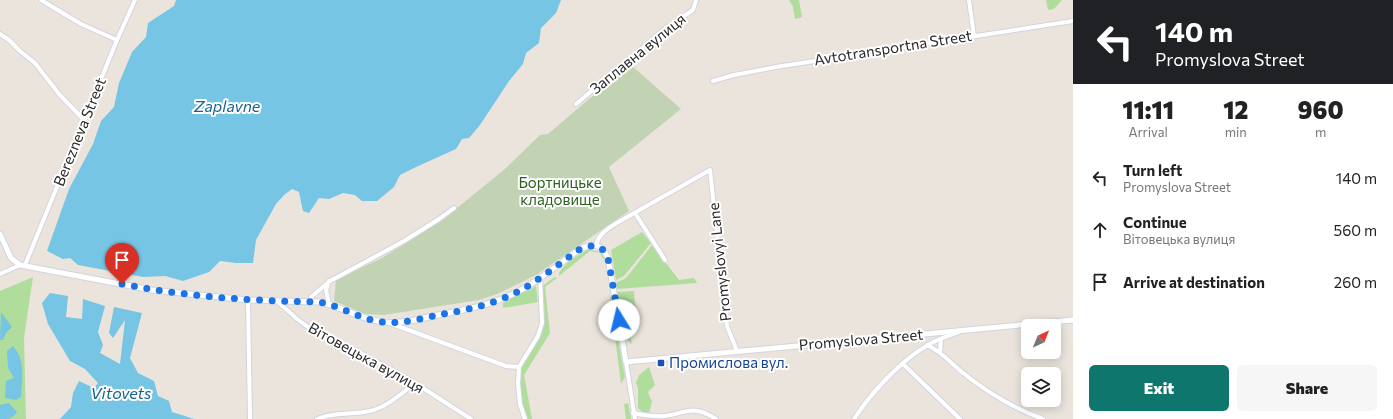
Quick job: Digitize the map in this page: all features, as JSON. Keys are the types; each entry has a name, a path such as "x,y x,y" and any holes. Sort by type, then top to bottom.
{"street":[{"path":"41,0 81,24 117,40"},
{"name":"Berezneva Street","path":"23,265 135,0"},
{"name":"Заплавна вулиця","path":"576,104 666,28 693,10 696,0"},
{"path":"969,0 974,36"},
{"name":"Avtotransportna Street","path":"713,81 734,75 776,67 1073,21"},
{"path":"0,34 36,63 59,94 84,120"},
{"name":"Promyslovyi Lane","path":"635,213 710,170 727,326 737,351"},
{"path":"310,302 311,297 330,281 404,241 439,220 454,208"},
{"path":"596,245 598,238 604,231 635,213 665,260"},
{"path":"0,234 11,258 23,265 152,290 248,300 329,304 358,316 388,322 506,366 518,367"},
{"path":"388,322 428,317 479,307 518,292 580,249 591,245 596,245 605,251 608,258 634,419"},
{"path":"0,274 23,265"},
{"path":"525,419 520,404 518,367 538,336 542,323 540,277"},
{"path":"329,304 326,290 330,281"},
{"path":"248,300 250,419"},
{"name":"Вітовецька вулиця","path":"277,301 297,319 319,335 355,350 415,383 470,419"},
{"name":"Promyslova Street","path":"626,362 1073,320"},
{"path":"854,419 868,398 903,364 927,345 963,330"},
{"path":"940,353 941,339"},
{"path":"927,345 940,353 990,394 1009,405 1043,419"},
{"path":"903,364 960,419"},
{"path":"317,419 328,415 369,412 384,406 415,383"},
{"path":"633,413 644,416 660,416 690,410 699,411 716,419"}],"green space":[{"path":"789,0 799,0 802,17 795,19 793,7"},
{"path":"1046,0 1062,0 1054,9 1048,10"},
{"name":"Бортницьке кладовище","path":"632,66 681,109 609,167 629,211 536,275 497,294 479,300 384,315 365,314 334,301 336,280 382,258 441,221 505,169 540,135 548,134 589,99"},
{"path":"642,232 651,243 624,276 616,280 611,250"},
{"path":"652,245 679,280 694,278 697,283 617,289 616,283 626,278"},
{"path":"589,249 602,253 607,265 600,253 590,251 559,276 559,273 569,262"},
{"path":"33,277 24,338 26,419 0,419 0,291"},
{"path":"555,277 557,278 545,287 550,333 524,375 532,419 526,419 521,404 520,375 522,363 543,323 541,287"},
{"path":"535,286 538,302 503,308 503,303"},
{"path":"609,290 625,377 621,384"},
{"path":"634,291 635,306 627,313 632,344 624,335 622,329 616,296 618,292"},
{"path":"649,367 655,385 648,392 652,401 649,414 644,414 638,408 638,388 636,383 639,375"},
{"path":"628,403 631,419 626,419 624,404"}],"water":[{"name":"Zaplavne","path":"176,0 561,0 556,13 541,28 539,43 526,53 523,64 509,81 480,125 469,138 462,139 456,149 400,175 394,187 377,201 362,201 355,195 343,193 329,199 319,198 309,213 303,211 299,192 292,189 276,204 256,240 253,263 220,261 209,272 183,281 165,276 143,277 78,265 70,258 63,259 47,251 69,189 93,144 101,121 114,107 119,83 132,52 146,37 148,23 174,6"},
{"name":"Vitovets","path":"50,293 68,296 66,317 82,319 83,299 105,306 98,332 103,345 100,353 120,364 125,320 113,338 109,333 114,307 142,313 130,358 138,373 154,381 158,396 169,401 172,412 194,419 60,419 71,407 73,393 79,381 94,388 98,383 85,369 70,361 48,324 42,303"},
{"path":"1,312 12,327 6,333 3,340 0,340"},
{"path":"13,346 20,357 22,364 21,397 16,400 5,398 6,381 14,378 8,368 7,351"},
{"path":"9,403 17,412 10,418 0,419 0,405"}],"place":[{"name":"Промислова вул.","path":"661,363"}],"route":[{"path":"122,284 152,290 248,300 319,302 329,304 358,316 388,322 428,317 479,307 499,300 518,292 580,249 591,245 596,245 605,251 608,258 619,320"}]}
